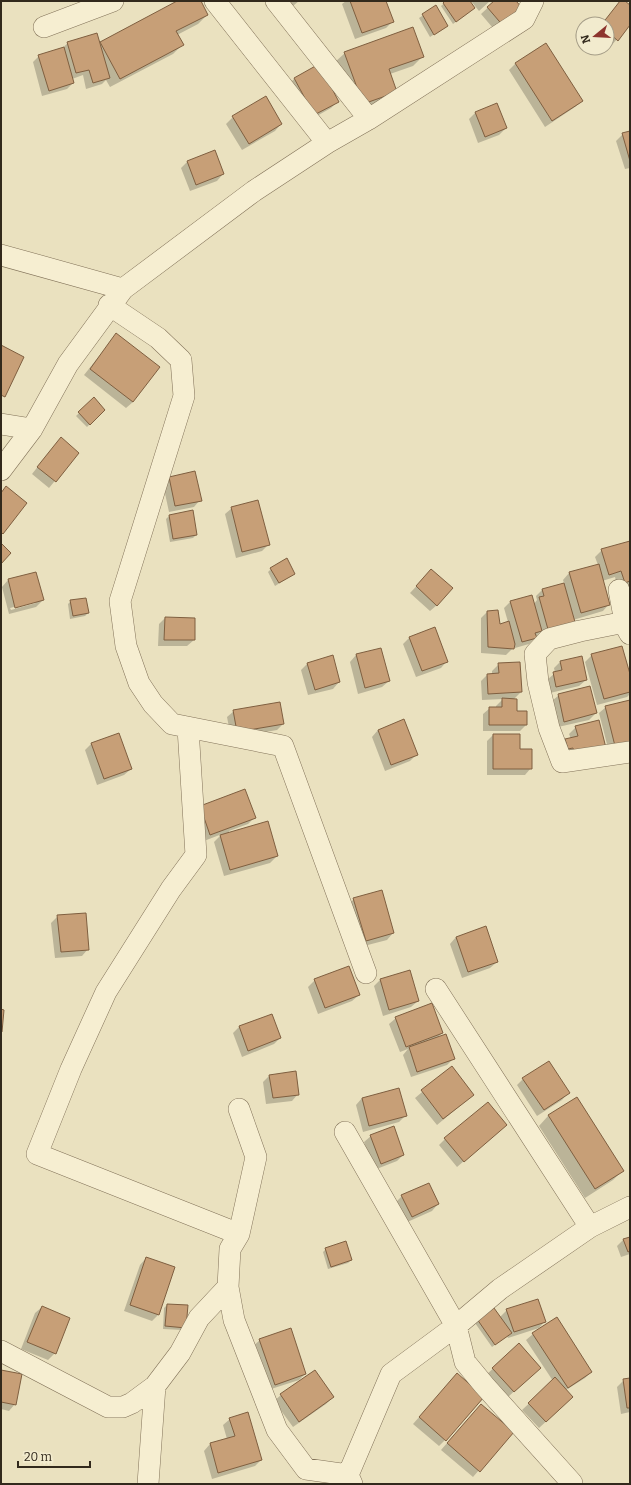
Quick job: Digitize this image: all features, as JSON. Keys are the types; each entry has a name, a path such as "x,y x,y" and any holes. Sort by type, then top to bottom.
{"street":[{"path":"44,27 113,1"},
{"path":"215,1 327,143"},
{"path":"276,1 369,119"},
{"path":"1,470 32,430 68,364 109,305 123,289 254,191 327,143 369,119 524,19 534,1"},
{"path":"1,255 123,289"},
{"path":"109,305 158,338 181,360 184,396 120,601 126,646 139,683 153,704 172,724 283,746 366,973"},
{"path":"1,424 32,430"},
{"path":"618,590 628,630"},
{"path":"628,630 620,623 580,631 549,639 535,654 538,682 549,728 562,762 630,752"},
{"path":"188,728 196,855 171,889 106,992 71,1069 37,1154 239,1234"},
{"path":"436,989 590,1227"},
{"path":"240,1109 256,1157 239,1234 230,1249 228,1287 234,1320 277,1430 306,1469 350,1480 390,1374 456,1326 500,1289 590,1227 630,1207"},
{"path":"345,1132 456,1326 465,1362 484,1386 572,1484"},
{"path":"1,1351 108,1407 123,1407 132,1403 154,1386 180,1353 199,1318 228,1287"},
{"path":"148,1484 154,1386"}],"building":[{"path":"177,1 201,1 208,15 176,31 184,45 120,79 100,42"},
{"path":"350,1 386,1 394,22 362,33"},
{"path":"445,1 470,1 475,8 456,22 443,3"},
{"path":"494,1 516,1 525,11 505,28 487,7"},
{"path":"620,1 625,1 630,5 630,25 618,41 615,38 615,16 608,16"},
{"path":"436,5 448,26 434,35 422,14"},
{"path":"413,27 424,57 389,69 397,92 363,104 344,52"},
{"path":"97,33 110,78 93,83 89,70 76,73 67,42"},
{"path":"546,43 583,101 552,121 515,63"},
{"path":"64,47 74,83 49,91 38,55"},
{"path":"319,64 339,102 314,115 294,78"},
{"path":"266,96 282,124 249,144 232,116"},
{"path":"497,103 507,128 485,137 475,112"},
{"path":"630,131 630,161 622,133"},
{"path":"215,150 224,174 196,185 187,161"},
{"path":"116,333 160,367 133,402 90,369"},
{"path":"1,345 24,357 5,397 1,395"},
{"path":"94,397 105,410 90,425 78,412"},
{"path":"61,437 79,453 56,482 37,467"},
{"path":"195,471 202,501 175,506 169,477"},
{"path":"6,486 27,503 3,534 1,532 1,493"},
{"path":"258,500 270,545 242,552 231,507"},
{"path":"193,510 197,535 173,539 169,515"},
{"path":"630,541 630,581 625,583 621,571 609,575 601,549"},
{"path":"1,543 11,553 1,564"},
{"path":"287,558 295,574 279,583 270,568"},
{"path":"599,564 610,605 581,613 569,572"},
{"path":"431,569 453,588 437,606 416,586"},
{"path":"36,572 44,600 15,608 8,579"},
{"path":"564,583 575,622 549,633 539,597 544,596 542,589"},
{"path":"532,595 542,631 535,633 537,638 522,642 510,601"},
{"path":"86,598 89,613 73,616 70,600"},
{"path":"498,610 500,624 509,621 515,644 514,649 488,647 487,611"},
{"path":"165,617 195,618 195,640 164,640"},
{"path":"435,627 448,662 422,671 409,637"},
{"path":"622,646 630,674 630,692 604,699 591,654"},
{"path":"381,648 390,681 365,688 356,654"},
{"path":"333,655 340,682 315,690 307,663"},
{"path":"582,656 587,680 556,687 553,672 562,670 560,661"},
{"path":"520,662 522,692 488,694 487,674 499,673 498,663"},
{"path":"590,686 597,713 564,722 558,694"},
{"path":"502,698 517,699 517,711 527,711 527,725 489,725 489,707 502,707"},
{"path":"630,700 630,747 616,750 605,706"},
{"path":"280,702 284,724 237,732 233,710"},
{"path":"404,719 418,755 391,765 378,730"},
{"path":"599,720 606,748 574,752 573,748 568,749 565,739 578,736 575,726"},
{"path":"119,733 132,769 104,779 91,743"},
{"path":"493,734 520,734 520,749 532,749 532,769 493,769"},
{"path":"245,789 256,818 210,835 200,806"},
{"path":"268,821 278,856 230,870 220,835"},
{"path":"382,890 394,933 366,941 353,898"},
{"path":"86,913 89,950 61,952 57,915"},
{"path":"486,926 498,962 468,972 456,937"},
{"path":"349,966 360,995 325,1008 314,979"},
{"path":"410,970 419,1001 389,1010 380,979"},
{"path":"432,1003 443,1033 406,1047 395,1017"},
{"path":"1,1009 4,1010 2,1032 1,1032"},
{"path":"272,1014 281,1038 248,1051 239,1026"},
{"path":"446,1034 455,1059 417,1072 409,1047"},
{"path":"549,1061 570,1093 544,1110 522,1078"},
{"path":"452,1066 474,1095 443,1119 421,1090"},
{"path":"296,1071 299,1095 273,1098 269,1075"},
{"path":"399,1088 407,1116 369,1126 362,1098"},
{"path":"577,1097 624,1171 595,1189 548,1115"},
{"path":"488,1102 507,1125 464,1162 444,1138"},
{"path":"394,1126 404,1155 381,1164 370,1135"},
{"path":"429,1183 439,1204 412,1217 401,1195"},
{"path":"630,1237 630,1251 628,1252 623,1239"},
{"path":"346,1241 352,1260 331,1267 325,1248"},
{"path":"146,1257 175,1267 159,1315 130,1305"},
{"path":"538,1299 546,1322 514,1332 506,1309"},
{"path":"167,1304 188,1305 186,1328 165,1326"},
{"path":"42,1306 70,1318 56,1354 27,1342"},
{"path":"494,1308 512,1333 495,1345 477,1319"},
{"path":"557,1317 592,1372 568,1388 532,1333"},
{"path":"291,1328 306,1374 275,1385 259,1339"},
{"path":"519,1343 541,1368 514,1392 492,1368"},
{"path":"1,1370 22,1374 16,1405 1,1402"},
{"path":"315,1370 334,1397 299,1422 280,1394"},
{"path":"457,1373 484,1397 446,1441 419,1417"},
{"path":"555,1377 573,1397 546,1422 528,1403"},
{"path":"630,1378 630,1408 627,1408 623,1379"},
{"path":"481,1404 514,1432 480,1472 447,1443"},
{"path":"248,1412 262,1460 218,1473 210,1443 235,1436 229,1418"}]}
